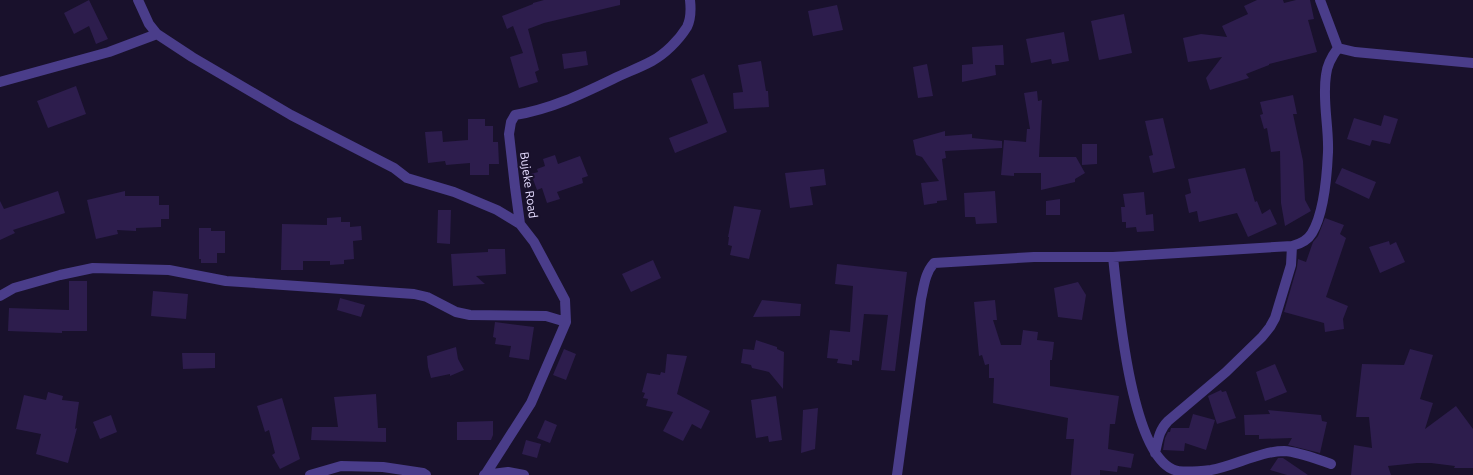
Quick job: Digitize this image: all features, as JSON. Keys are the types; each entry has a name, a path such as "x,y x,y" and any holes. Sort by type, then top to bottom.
{"street":[{"path":"138,0 149,24 157,34 192,57 284,111 394,168 407,178 454,192 497,210 520,224"},
{"name":"Bujeke Road","path":"485,475 531,403 566,322 565,300 534,242 520,224 514,188 509,134 511,122 515,115 547,108 578,96 652,61 681,36 688,26 691,11 690,0"},
{"path":"1320,0 1338,48"},
{"path":"0,82 109,52 157,34"},
{"path":"1338,48 1355,52 1473,63"},
{"path":"896,475 921,299 926,276 934,263 1034,257 1113,257 1292,246 1300,244 1312,234 1321,210 1328,151 1324,92 1325,80 1331,58 1338,48"},
{"path":"1155,453 1159,435 1168,421 1226,372 1262,337 1270,327 1275,318 1291,265 1292,246"},
{"path":"1113,257 1126,365 1129,378 1142,423 1150,443 1155,453 1166,465 1175,470 1211,470 1285,451 1331,464"},
{"path":"0,296 14,288 60,275 93,268 169,270 226,282 414,294 427,297 456,312 470,315 546,316 566,322"},
{"path":"310,475 341,466 383,467 422,473 426,475"},
{"path":"485,475 508,472 524,475"}],"building":[{"path":"89,0 108,39 96,44 89,26 74,34 64,13"},
{"path":"544,0 620,0 620,5 544,23 528,29 539,70 535,72 538,82 519,88 510,57 523,53 513,26 507,29 502,16"},
{"path":"1257,0 1283,0 1284,3 1296,0 1310,0 1314,19 1308,20 1317,52 1269,64 1246,74 1249,78 1210,90 1206,78 1222,57 1188,62 1183,38 1201,34 1227,37 1222,26 1248,14 1244,6"},
{"path":"837,5 843,30 813,36 808,11"},
{"path":"1124,14 1132,53 1099,60 1091,21"},
{"path":"1064,32 1069,61 1052,64 1051,59 1031,63 1026,39"},
{"path":"1003,45 1004,65 995,65 996,75 962,82 962,65 973,64 972,47"},
{"path":"586,51 588,65 564,69 562,54"},
{"path":"761,61 766,91 768,91 769,107 734,109 733,93 743,92 738,65"},
{"path":"927,64 933,96 918,98 913,67"},
{"path":"704,74 727,132 675,153 669,138 708,123 691,79"},
{"path":"76,86 86,114 48,128 37,101"},
{"path":"1037,91 1038,101 1042,100 1039,157 1076,157 1085,173 1075,179 1075,182 1041,190 1041,173 1014,173 1014,176 1001,175 1004,140 1026,142 1027,129 1030,129 1024,93"},
{"path":"1293,95 1297,114 1293,114 1303,161 1305,200 1311,211 1285,226 1281,203 1280,151 1271,152 1267,128 1264,129 1260,115 1263,114 1260,102"},
{"path":"1384,115 1398,119 1390,144 1372,140 1370,146 1347,139 1354,118 1381,126"},
{"path":"1163,118 1175,168 1153,173 1149,156 1153,155 1145,121"},
{"path":"468,119 485,119 485,126 493,126 493,142 498,142 499,164 489,164 489,175 470,175 470,163 446,165 445,161 428,163 425,132 442,131 443,142 468,140"},
{"path":"945,131 945,136 972,134 972,138 1002,141 1002,148 945,151 946,158 942,159 947,200 924,205 921,183 939,181 922,157 916,155 913,140"},
{"path":"1082,144 1097,144 1097,164 1082,165"},
{"path":"555,155 558,164 580,156 588,176 582,178 583,183 557,192 560,199 547,203 542,188 537,190 531,174 538,172 537,169 545,166 543,159"},
{"path":"1245,168 1255,202 1257,201 1262,214 1270,209 1277,224 1248,237 1237,213 1199,222 1197,211 1189,213 1185,195 1191,193 1188,179"},
{"path":"1342,168 1376,182 1369,199 1335,183"},
{"path":"824,169 826,185 810,187 813,205 790,208 785,173"},
{"path":"58,191 65,213 13,230 15,233 0,240 0,201 4,209"},
{"path":"125,191 125,196 159,196 159,205 169,205 169,219 161,219 161,227 136,228 136,231 117,230 118,234 96,239 87,200"},
{"path":"995,191 997,223 976,224 975,217 965,217 964,193"},
{"path":"1144,192 1146,215 1153,214 1154,231 1137,232 1136,227 1126,228 1126,222 1122,222 1121,207 1125,207 1123,194"},
{"path":"1060,199 1060,215 1046,215 1046,201"},
{"path":"734,206 761,210 749,259 730,255 732,246 728,245 728,237"},
{"path":"438,210 451,210 450,244 437,243"},
{"path":"341,217 341,222 350,222 350,227 361,226 362,240 353,241 354,259 344,260 344,264 330,265 330,261 303,261 303,270 281,270 282,224 327,225 327,218"},
{"path":"1325,218 1344,225 1340,234 1346,238 1326,297 1348,306 1343,319 1344,329 1325,332 1324,323 1284,312 1298,259 1306,262 1313,242 1318,236"},
{"path":"199,228 211,228 211,231 225,231 225,253 217,253 217,263 201,263 201,259 199,259"},
{"path":"1389,241 1390,245 1396,242 1405,262 1380,273 1369,247"},
{"path":"488,249 505,249 506,274 476,276 485,284 453,286 451,254 488,252"},
{"path":"653,260 661,278 631,292 622,274"},
{"path":"837,264 907,272 895,371 881,370 888,315 864,314 859,361 852,360 852,365 837,363 838,359 827,358 830,330 850,332 853,286 835,284"},
{"path":"69,281 87,281 87,331 62,331 62,333 8,331 9,308 69,310"},
{"path":"1078,282 1086,295 1082,320 1058,317 1054,288"},
{"path":"153,291 188,294 186,319 151,316"},
{"path":"340,298 365,305 361,317 337,310"},
{"path":"762,300 801,304 800,316 753,317"},
{"path":"995,300 997,320 993,320 1001,345 1021,345 1023,330 1038,332 1037,340 1054,342 1052,360 1050,360 1050,386 1119,396 1115,424 1110,424 1108,449 1134,454 1131,468 1118,466 1117,472 1100,470 1100,475 1071,475 1074,439 1066,439 1068,418 993,403 994,378 989,378 989,364 985,365 982,355 979,356 974,302"},
{"path":"495,322 534,327 529,360 509,357 511,346 495,344 496,338 493,337"},
{"path":"756,340 777,347 777,349 784,352 783,389 769,372 752,368 751,365 741,363 743,349 754,350"},
{"path":"456,347 458,359 464,370 450,376 450,374 431,378 427,356"},
{"path":"564,349 576,354 566,380 553,375"},
{"path":"1410,349 1433,355 1420,399 1433,403 1425,429 1456,406 1473,429 1473,468 1454,468 1455,466 1417,463 1388,466 1391,475 1351,475 1354,445 1372,448 1369,417 1356,417 1362,364 1404,365"},
{"path":"182,353 215,353 215,368 183,369"},
{"path":"667,354 687,356 677,394 710,411 701,429 692,424 683,441 663,431 673,412 646,406 648,399 643,398 645,393 642,392 647,373 660,375 661,372 665,373"},
{"path":"1275,364 1287,392 1265,401 1256,372"},
{"path":"1221,390 1222,392 1226,391 1236,418 1217,424 1208,396"},
{"path":"48,392 63,396 62,400 79,402 75,429 77,428 68,463 36,454 41,434 16,429 24,395 46,400"},
{"path":"376,394 378,428 386,428 386,442 311,440 312,427 338,427 334,397"},
{"path":"776,396 782,440 769,442 768,436 756,438 751,400"},
{"path":"282,398 300,459 280,469 272,455 275,453 269,430 265,432 257,406"},
{"path":"818,408 815,449 801,453 803,410"},
{"path":"1268,410 1321,415 1322,421 1327,422 1320,453 1288,445 1292,438 1259,439 1259,435 1245,435 1244,415 1270,414"},
{"path":"1193,414 1215,420 1206,450 1185,443 1184,451 1163,450 1165,438 1168,432 1170,432 1171,428 1189,428"},
{"path":"111,415 117,432 100,439 93,422"},
{"path":"545,420 557,425 550,443 537,438"},
{"path":"493,421 493,435 491,440 457,440 457,422"},
{"path":"526,440 541,444 537,458 522,454"},
{"path":"1278,458 1283,458 1308,475 1287,475 1270,470"}]}
